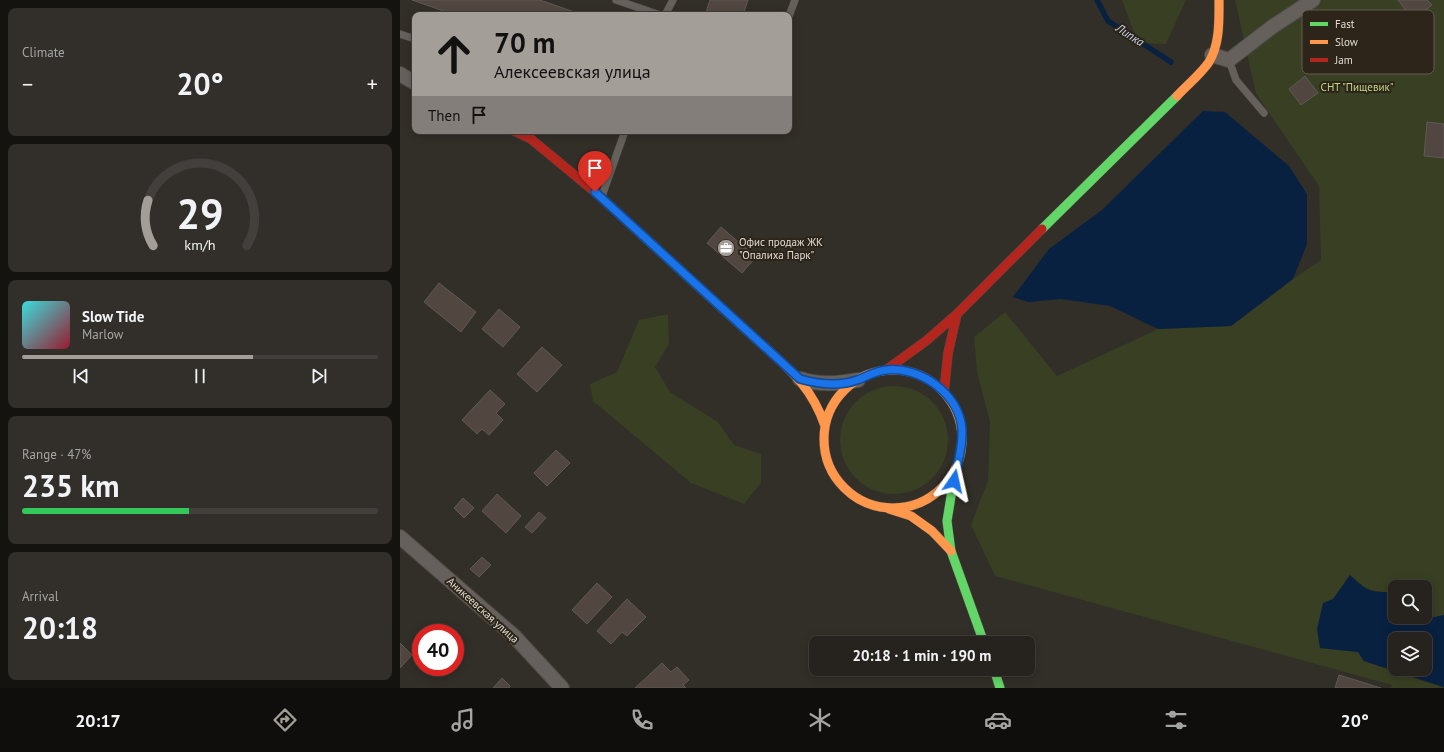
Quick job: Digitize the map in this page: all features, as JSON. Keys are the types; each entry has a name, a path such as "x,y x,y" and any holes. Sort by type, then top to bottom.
{"street":[{"path":"886,370 926,341 957,314 1162,112 1209,62 1212,56 1219,22 1219,0"},
{"path":"1212,56 1229,60 1272,27 1313,0"},
{"path":"400,74 412,81"},
{"path":"520,134 531,139 601,198 800,379 819,408 825,426 825,448 831,469 844,488 862,501 911,516 932,531 951,551"},
{"path":"944,392 945,370 950,338 957,314"},
{"path":"825,426 833,404 847,388 865,376 886,370 907,371 928,378 944,392 956,409 962,428 962,448 956,468 947,521 951,551 981,636"},
{"path":"800,379 817,384 839,384 858,380"},
{"path":"884,507 906,507 926,500 944,486 956,468"},
{"name":"Аникеевская улица","path":"400,537 514,636 562,688"},
{"path":"996,676 1000,688"}],"lane":[{"path":"616,0 651,12"},
{"path":"667,12 673,0"},
{"path":"790,12 795,0"},
{"path":"400,34 412,39"},
{"path":"1229,60 1236,80 1264,113"},
{"path":"601,198 624,134"}],"green space":[{"path":"1122,0 1186,0 1166,44 1138,43"},
{"name":"СНТ \"Пищевик\"","path":"1235,0 1444,0 1444,615 1432,618 1432,580 1388,580 1388,592 1380,592 1366,588 1350,575 1333,599 1320,648 1358,652 1364,661 1388,669 1388,676 1408,676 1444,688 1391,688 1392,685 995,576 971,525 988,480 990,422 977,372 974,337 1005,312 1057,376 1158,329 1231,326 1293,279 1321,260 1319,186 1256,94"},
{"path":"668,314 669,344 655,367 670,392 718,422 734,445 761,454 761,483 744,504 691,483 593,401 590,384 617,372 639,320"},
{"path":"894,386 915,390 932,402 944,419 948,440 944,461 932,478 915,490 894,494 873,490 856,478 844,461 840,440 844,419 856,402 873,390"}],"water":[{"path":"1203,111 1225,112 1289,166 1307,194 1307,244 1293,279 1231,326 1158,329 1110,306 1061,299 1028,302 1013,297 1049,249 1102,210"},
{"path":"1350,575 1361,585 1370,590 1388,592 1388,624 1432,624 1432,617 1444,615 1444,687 1410,676 1432,676 1432,632 1388,632 1388,669 1364,661 1358,652 1320,648 1317,629 1323,603 1333,599"}],"building":[{"path":"412,0 540,0 574,12 446,12"},
{"path":"710,0 748,0 744,12 706,12"},
{"path":"1398,0 1427,0 1432,5 1426,10 1406,10"},
{"path":"1305,76 1318,93 1301,105 1289,89"},
{"path":"1427,122 1444,124 1444,158 1424,156"},
{"path":"721,227 756,257 742,273 707,243"},
{"path":"439,283 476,312 461,332 424,302"},
{"path":"499,309 520,327 503,347 482,329"},
{"path":"542,347 562,365 537,392 517,374"},
{"path":"490,390 505,404 496,413 503,420 489,435 482,429 477,434 462,420"},
{"path":"556,450 570,463 547,486 534,473"},
{"path":"497,494 521,516 506,533 482,511"},
{"path":"463,498 474,508 464,518 454,508"},
{"path":"539,512 546,518 532,533 525,527"},
{"path":"482,557 491,565 479,577 470,569"},
{"path":"597,583 612,597 587,624 572,610"},
{"path":"627,599 646,617 627,636 622,632 611,644 597,631"},
{"path":"400,643 412,655 400,668"},
{"path":"662,663 671,672 677,667 689,680 683,685 686,688 635,688"},
{"path":"1339,675 1381,688 1335,688"},
{"path":"502,678 510,686 509,688 493,688"}],"waterway":[{"name":"Липка","path":"1097,0 1108,21 1171,62"}],"traffic: fast":[{"path":"1042,229 1177,96"},
{"path":"643,236 757,340"},
{"path":"955,472 947,521 951,551 981,636"},
{"path":"996,676 1000,688"}],"traffic: slow":[{"path":"1177,96 1202,71 1213,55 1218,32 1219,0"},
{"path":"757,340 806,388 813,399 825,426"},
{"path":"893,370 919,375 942,390 957,413 962,439 957,465 942,488 919,503 893,508 867,503 844,488 829,465 824,439 829,413 844,390 867,375 893,370"},
{"path":"889,509 911,516 932,531 951,551"}],"traffic: jam":[{"path":"520,134 531,139 595,192 643,236"},
{"path":"886,370 926,341 957,314 1042,229"},
{"path":"944,392 948,353 957,314"}],"place":[{"name":"Офис продаж ЖК \"Опалиха Парк\"","path":"726,248"}],"route":[{"path":"595,192 800,379 817,384 839,384 858,380 865,376 886,370 907,371 928,378 944,392 956,409 962,428 962,448 954,481"}]}
